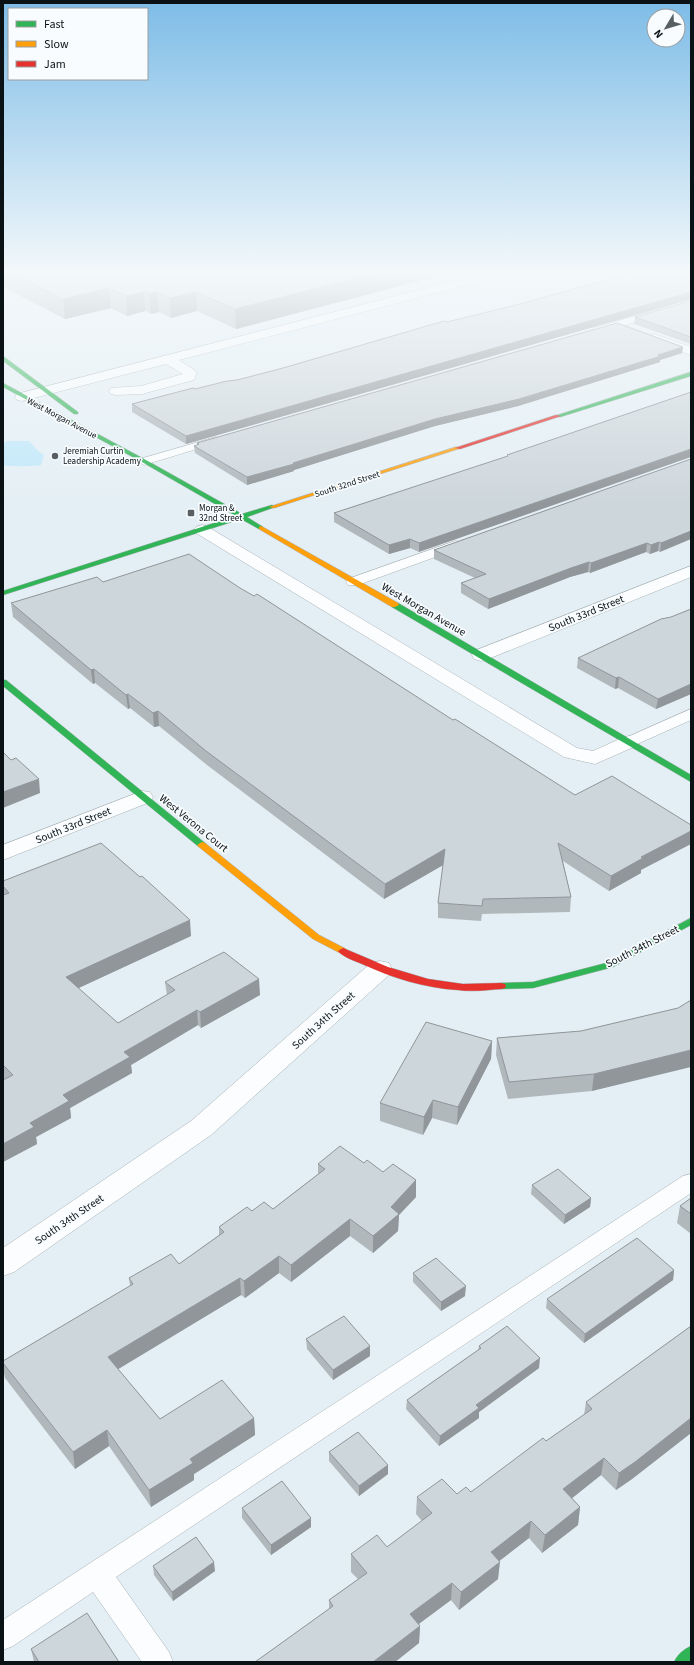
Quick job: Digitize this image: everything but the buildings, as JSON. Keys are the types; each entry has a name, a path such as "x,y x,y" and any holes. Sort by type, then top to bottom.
{"street":[{"path":"22,397 207,349"},
{"name":"West Morgan Avenue","path":"3,358 144,461"},
{"path":"116,391 142,390 189,376 190,372 167,359"},
{"name":"South 32nd Street","path":"3,593 691,374"},
{"name":"West Morgan Avenue","path":"3,386 144,461 481,655 691,779"},
{"path":"202,530 571,753 595,758 629,742"},
{"name":"South 33rd Street","path":"481,655 691,571"},
{"name":"West Verona Court","path":"3,682 142,797 316,937 380,969"},
{"name":"South 33rd Street","path":"3,853 142,797"},
{"name":"South 34th Street","path":"3,1264 201,1128 380,969 407,978 458,987 533,985 609,965 691,921"},
{"path":"682,1662 691,1654"}],"lane":[{"path":"144,461 224,438"},
{"path":"353,582 470,540"},
{"path":"629,742 691,714"},
{"path":"3,1636 691,1182"},
{"path":"97,1574 159,1662"}],"shaded area":[{"path":"7,441 29,441 44,455 41,465 3,465 3,444"}],"traffic: fast":[{"path":"3,358 76,413"},
{"path":"558,416 691,374"},
{"path":"3,385 144,461 261,528"},
{"path":"3,593 272,507"},
{"path":"395,605 691,779"},
{"path":"3,682 202,845"},
{"path":"501,986 533,985 609,965 691,921"},
{"path":"682,1662 691,1654"}],"traffic: slow":[{"path":"272,507 458,448"},
{"path":"261,528 395,605"},
{"path":"202,845 316,937 343,951"}],"traffic: jam":[{"path":"458,448 558,416"},
{"path":"343,951 385,970 428,983 463,987 501,986"}],"place":[{"name":"Jeremiah Curtin Leadership Academy","path":"55,456"},
{"name":"Morgan & 32nd Street","path":"191,513"}]}
